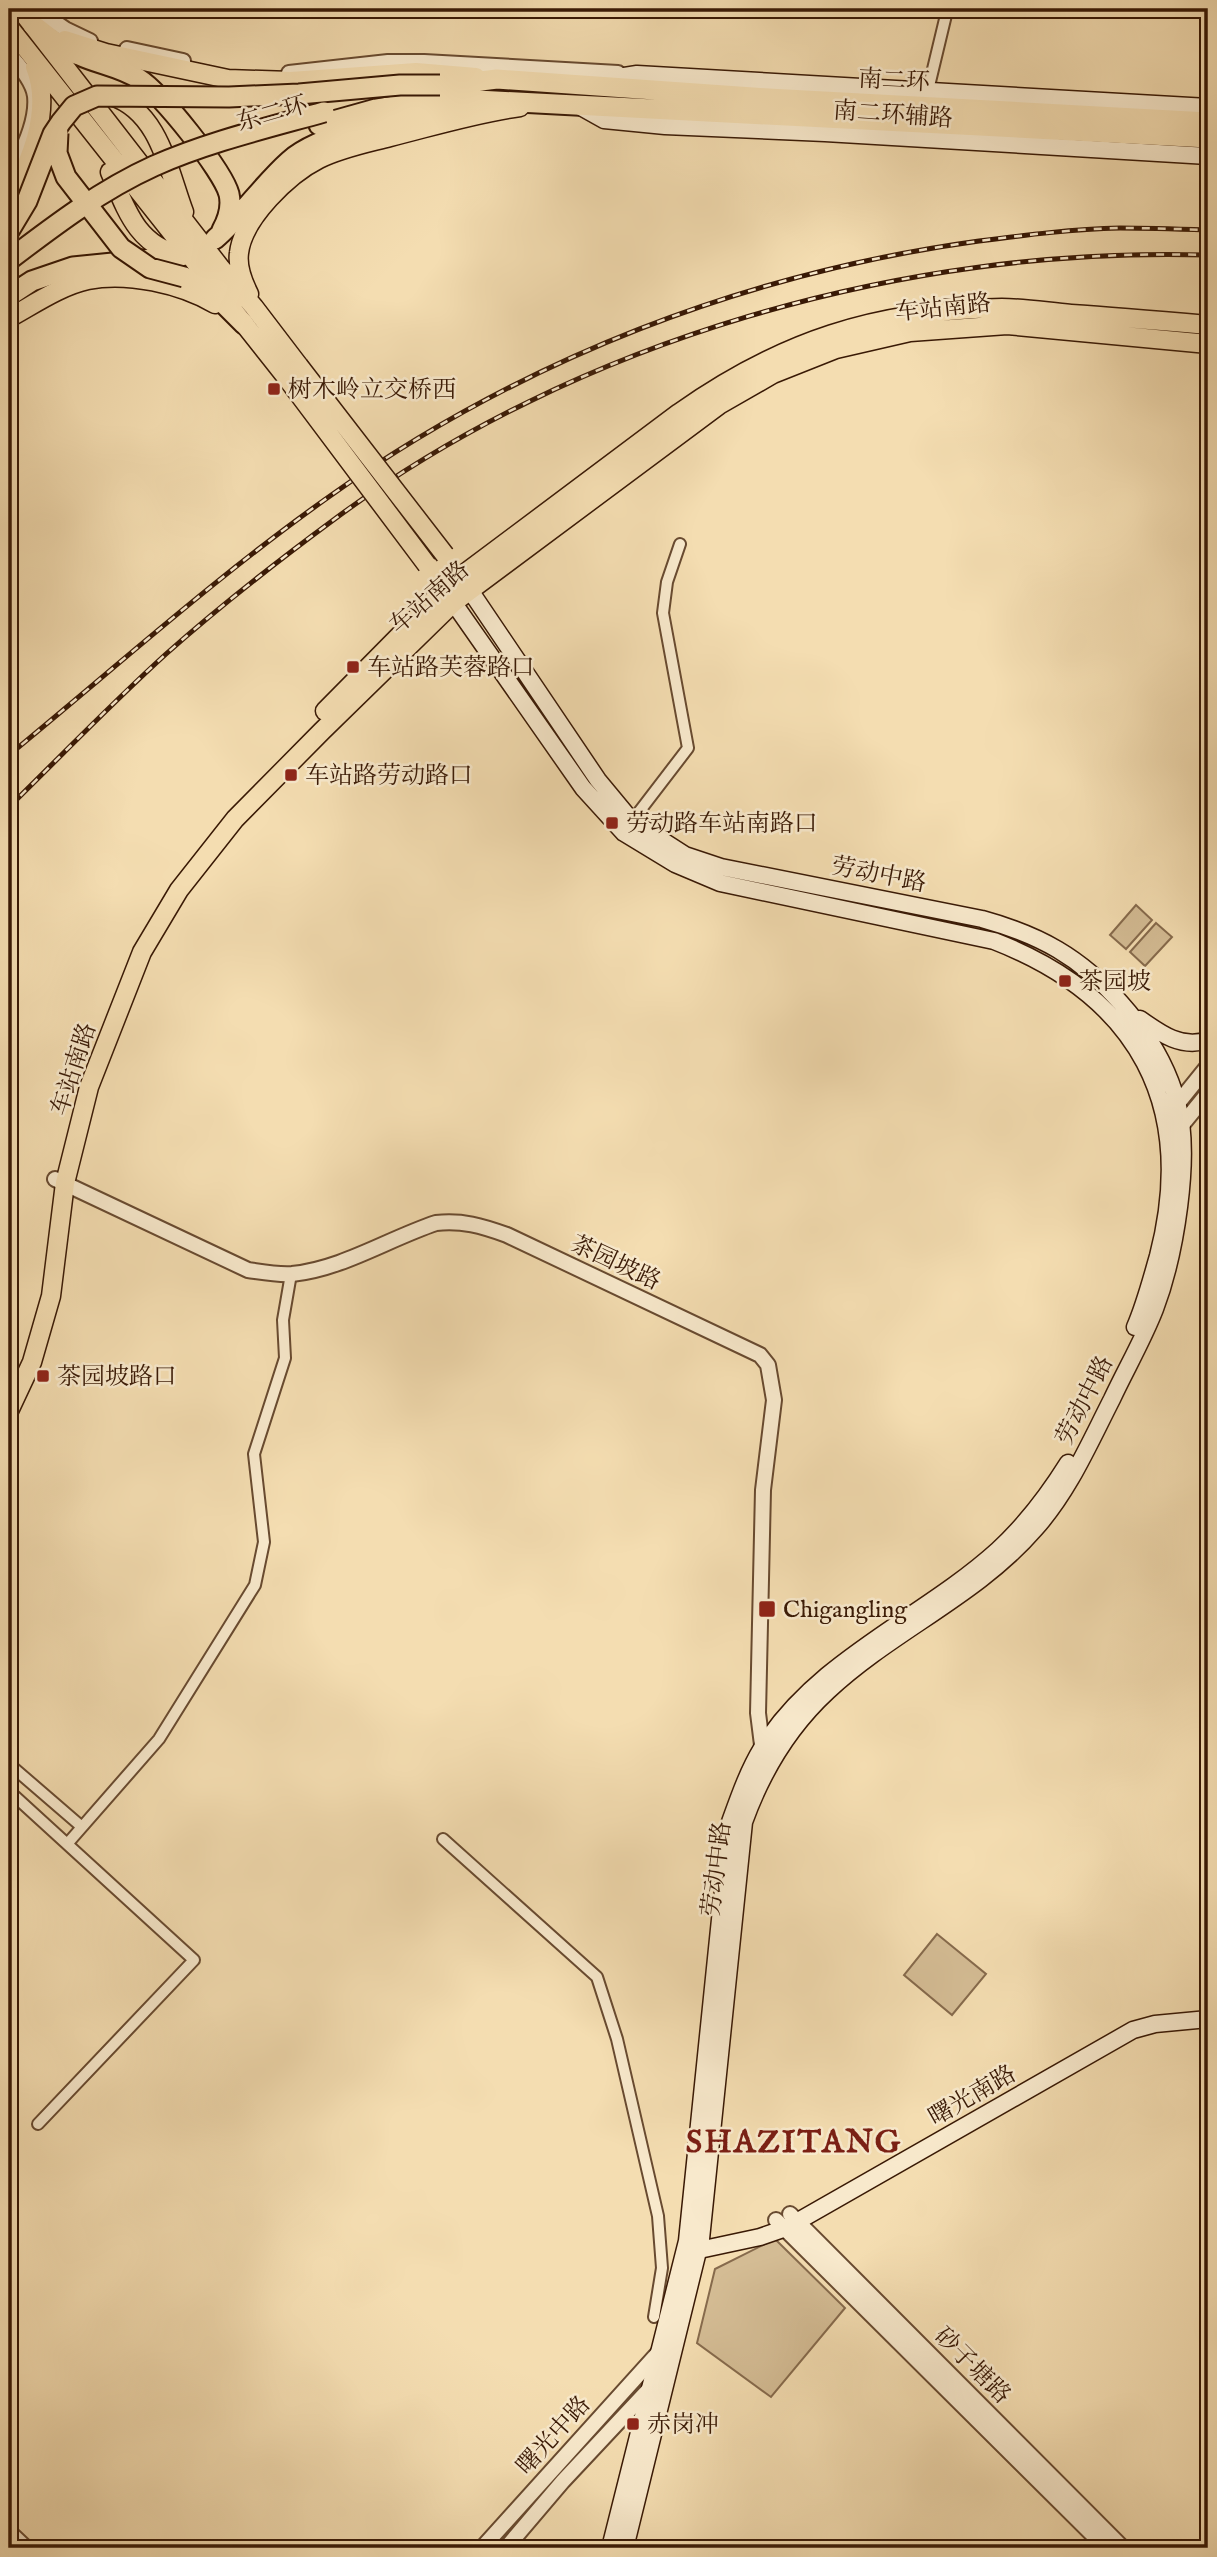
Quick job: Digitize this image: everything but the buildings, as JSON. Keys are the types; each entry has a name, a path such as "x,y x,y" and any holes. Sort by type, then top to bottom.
{"highway":[{"path":"35,17 76,55 140,79 154,90 175,115 223,180 229,193 227,220 215,239 286,163 312,145 405,118 501,101"},
{"name":"东二环","path":"9,260 108,189 162,163 236,137 394,93 440,85 497,79 578,84"},
{"name":"南二环","path":"578,84 768,98 1208,122"},
{"path":"9,231 27,201 53,134 61,121 74,106 97,96 229,97 400,85 440,85"},
{"name":"东二环","path":"9,275 119,197 159,177 213,156 346,117 414,102 440,99 579,106"},
{"name":"南二环","path":"579,106 1208,138"},
{"path":"61,121 56,143 60,165 80,198 121,248 149,268 184,277 249,315"},
{"path":"9,296 32,281 73,267 182,256"}],"main road":[{"path":"20,9 82,47 228,79 259,81 416,72 497,79"},
{"path":"35,17 190,229 249,315"},
{"path":"9,203 31,150 43,103 40,79 34,65 10,28"},
{"path":"10,28 88,129 249,315 293,371"},
{"name":"南二环辅路","path":"578,84 637,74 1208,107"},
{"path":"107,95 130,105 148,121 190,229"},
{"path":"249,315 238,255 246,230 290,178 321,157 470,116 549,104"},
{"name":"南二环辅路","path":"579,106 604,120 664,125 1208,156"},
{"path":"88,129 134,223 149,242 162,250 182,256"},
{"path":"9,318 65,288 86,281 121,278 149,281 249,315"},
{"name":"车站南路","path":"465,584 514,536 712,390 774,356 834,332 909,316 1004,308 1208,325"},
{"name":"车站南路","path":"9,1391 23,1358 41,1294 60,1181 89,1087 142,952 179,890 235,819 448,596 525,551 668,441 728,400 773,374 836,349 910,332 1007,325 1208,344"},
{"name":"劳动中路","path":"293,371 445,555 628,827 685,855 721,867 1008,926 1041,940 1077,960 1108,988 1141,1026 1159,1056 1178,1103 1182,1125 1178,1216 1159,1297 1135,1352 1060,1497 1037,1528 1006,1559 970,1588 853,1670 827,1692 804,1716 763,1775 744,1822 693,2246 670,2367 625,2548"},
{"name":"劳动中路","path":"293,371 583,788 628,827 675,864 720,883 973,935 1035,958 1078,986 1114,1019 1142,1059 1161,1098 1166,1118 1169,1140 1169,1203 1142,1312 1069,1461 1052,1489 998,1550 847,1661 793,1709 763,1747 730,1822 693,2246 659,2352 610,2548"},
{"path":"1128,1011 1163,1035 1177,1041 1192,1043 1208,1040"},
{"name":"车站南路","path":"9,1411 32,1362 51,1296 60,1181"},
{"name":"曙光南路","path":"693,2246 760,2237 1128,2022 1151,2015 1208,2009"},
{"name":"曙光南路","path":"787,2221 1133,2030 1155,2024 1208,2019"}],"street":[{"path":"928,90 947,11"},
{"path":"35,17 84,39 234,73 281,74 388,62 424,62 637,74"},
{"path":"9,181 31,124 35,94 26,60 10,28"},
{"path":"9,54 26,75 35,94"},
{"path":"628,827 688,748 663,613 667,582 680,544"},
{"path":"1166,1118 1208,1066"},
{"path":"1169,1140 1208,1093"},
{"name":"茶园坡路","path":"60,1181 248,1270 291,1274 332,1264 436,1223 454,1221 477,1224 506,1235 760,1355 768,1365 774,1400 763,1490 758,1713 763,1747 763,1775"},
{"path":"68,1843 159,1739 255,1586 264,1542 254,1454 285,1359 283,1320 291,1274"},
{"path":"9,1764 82,1827"},
{"path":"9,1791 194,1960 38,2124"},
{"path":"443,1839 597,1977 617,2039 658,2216 662,2268 654,2318"},
{"name":"砂子塘路","path":"787,2221 1106,2548"},
{"name":"砂子塘路","path":"787,2221 1123,2548"},
{"name":"曙光中路","path":"482,2548 659,2352"},
{"name":"曙光中路","path":"506,2548 563,2481 670,2367"},
{"path":"9,2529 29,2548"}],"shaded area":[{"path":"1136,905 1152,920 1126,949 1110,935"},
{"path":"1156,923 1172,937 1145,966 1130,952"},
{"path":"937,1934 986,1974 952,2015 904,1975"},
{"path":"775,2239 845,2308 771,2397 697,2343 715,2269"}],"railway":[{"path":"9,755 207,590 330,496 404,447 480,403 558,364 639,329 722,300 806,275 892,256 979,241 1067,231 1120,228 1208,230"},
{"path":"9,807 166,654 268,569 332,521 427,457 529,401 637,354 748,316 862,287 978,267 1094,256 1208,255"}],"place":[{"name":"树木岭立交桥西","path":"274,389"},
{"name":"车站路芙蓉路口","path":"353,667"},
{"name":"车站路劳动路口","path":"291,775"},
{"name":"劳动路车站南路口","path":"612,823"},
{"name":"茶园坡","path":"1065,981"},
{"name":"茶园坡路口","path":"43,1376"},
{"name":"Chigangling","path":"767,1609"},
{"name":"赤岗冲","path":"633,2424"}],"district":[{"name":"SHAZITANG","path":"794,2141"}]}
